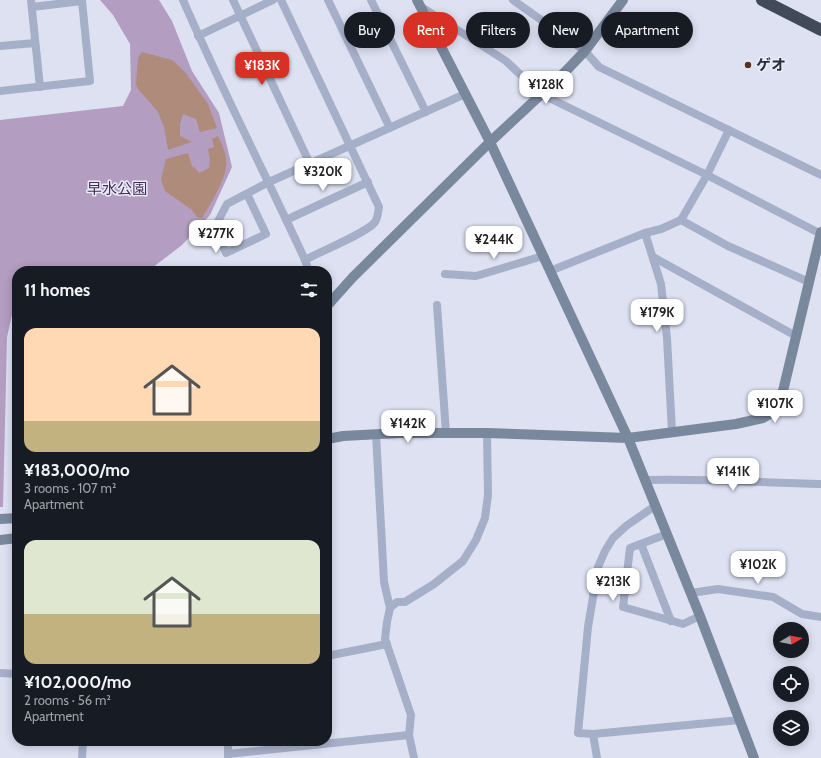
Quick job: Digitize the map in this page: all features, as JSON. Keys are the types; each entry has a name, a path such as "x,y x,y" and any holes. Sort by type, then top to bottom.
{"highway":[{"path":"762,0 821,30"}],"street":[{"path":"183,0 198,36 269,182 307,266"},
{"path":"233,0 310,164"},
{"path":"198,36 273,0"},
{"path":"281,0 379,207 376,221 360,232 305,260"},
{"path":"328,0 390,128"},
{"path":"371,0 426,112"},
{"path":"513,0 585,51 599,66 821,174"},
{"path":"332,300 353,277 490,142 564,73 585,51 624,0"},
{"path":"0,91 40,87 90,81 82,1 32,4 40,87"},
{"path":"419,3 490,142 628,438 700,616 754,758"},
{"path":"332,438 343,436 399,433 487,433 628,438 736,424 763,418 771,413 779,402 783,391 821,233 706,174 541,94 506,61 419,3"},
{"path":"0,46 35,42"},
{"path":"247,194 266,234 226,253 215,227 226,204 269,182 465,94"},
{"path":"550,271 681,220 729,130"},
{"path":"286,220 368,182"},
{"path":"681,220 728,246 809,282"},
{"path":"645,233 661,284 667,338 672,432"},
{"path":"445,274 476,276 543,256"},
{"path":"653,258 796,336"},
{"path":"437,305 446,433"},
{"path":"390,608 397,602 405,602 434,584 463,561 476,540 485,518 488,495 487,433"},
{"path":"376,434 384,582 390,608 385,639 411,715 409,735 414,758"},
{"path":"645,480 686,479 821,484"},
{"path":"656,506 626,526 613,538 598,567 588,627 578,733 593,734 740,720"},
{"path":"0,519 12,518"},
{"path":"667,534 630,548 623,607 682,624 700,616"},
{"path":"0,540 12,539"},
{"path":"641,544 671,621"},
{"path":"690,593 718,589 773,597 802,614 821,617"},
{"path":"332,655 387,644"},
{"path":"0,673 12,674"},
{"path":"593,734 597,758"},
{"path":"332,744 409,735"},
{"path":"82,758 83,746"},
{"path":"228,756 314,746"}],"green space":[{"name":"早水公園","path":"100,0 159,0 172,21 192,71 219,113 232,167 210,215 182,245 155,266 12,266 12,315 7,337 3,507 0,507 0,120 123,106 131,90 130,44 113,15"}],"shaded area":[{"path":"142,52 172,60 185,72 208,104 217,128 200,132 196,119 183,114 180,124 180,136 192,142 168,150 164,127 158,112 138,89 136,84 138,58"},
{"path":"218,136 225,155 225,173 202,218 197,217 192,210 165,191 161,179 166,159 188,153 192,166 199,173 209,168 210,160 208,149 214,147 212,139"}],"place":[{"name":"ゲオ","path":"748,65"}]}
